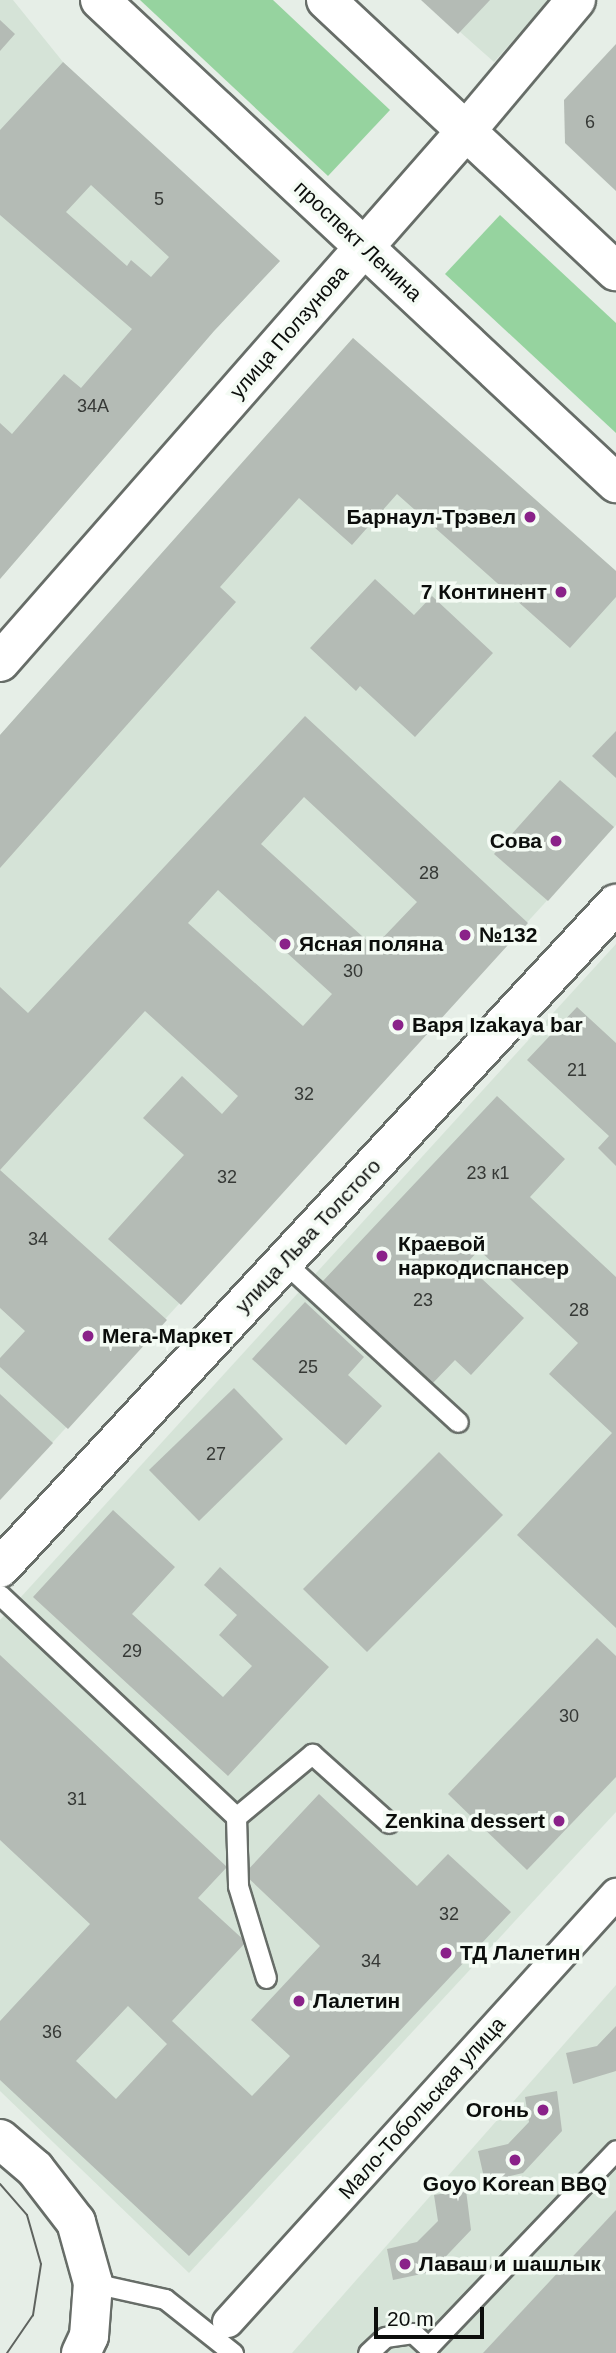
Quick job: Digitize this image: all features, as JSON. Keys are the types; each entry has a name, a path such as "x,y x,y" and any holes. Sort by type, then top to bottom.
{"street":[{"name":"проспект Ленина","path":"100,0 616,483"},
{"path":"326,0 616,271"},
{"name":"улица Ползунова","path":"0,662 466,131 576,0"},
{"name":"улица Льва Толстого","path":"0,1568 612,915"},
{"name":"Мало-Тобольская улица","path":"228,2322 616,1894"},
{"path":"0,2139 35,2169 76,2222 93,2283 89,2336 81,2353"}],"lane":[{"path":"284,1262 458,1422"},
{"path":"0,1595 236,1816 238,1886 266,1978"},
{"path":"236,1816 312,1754 389,1823"},
{"path":"368,2353 385,2337 413,2333 428,2347 616,2150"},
{"path":"93,2283 165,2299 233,2353"}],"shaded area":[{"path":"0,0 13,0 63,62 280,261 214,331 0,579"},
{"path":"424,0 549,0 494,62"},
{"path":"353,338 616,571 616,825 0,1500 0,735"},
{"path":"616,944 616,1812 189,2273 0,2091 0,1620"},
{"path":"616,1985 616,2353 292,2353"}],"green space":[{"path":"140,0 273,0 390,110 328,176"},
{"path":"500,215 616,323 616,433 445,274"}],"building":[{"path":"421,0 490,0 458,34"},
{"path":"0,20 15,34 0,51"},
{"path":"616,44 616,191 565,143 564,100"},
{"path":"63,62 280,261 214,331 0,579 0,423 12,434 64,374 81,388 132,329 0,215 0,130","holes":["91,185 169,257 151,277 131,260 127,266 66,212"]},
{"name":"7 Континент","path":"353,338 616,571 616,597 570,648 397,494 352,545 299,498 220,587 236,602 0,868 0,735"},
{"path":"375,579 414,615 432,596 493,653 415,737 360,686 356,691 310,648"},
{"path":"305,716 528,923 181,1305 108,1239 184,1155 143,1118 182,1076 222,1114 238,1096 145,1011 0,1170 0,987 28,1013","holes":["304,797 417,902 374,947 261,844","218,890 332,994 303,1026 188,923"]},
{"path":"616,731 616,778 592,756"},
{"path":"560,780 614,827 548,901 494,854"},
{"path":"577,1007 616,1043 616,1166 598,1148 609,1136 527,1060"},
{"path":"497,1096 565,1159 530,1197 616,1277 616,1628 517,1535 612,1433 549,1374 578,1343 479,1250 466,1264 524,1318 471,1375 455,1360 431,1385 322,1282"},
{"path":"0,1170 167,1320 68,1429 0,1367 0,1358 25,1331 0,1308"},
{"path":"305,1302 364,1357 348,1375 382,1406 346,1445 252,1359"},
{"path":"234,1388 283,1439 199,1521 149,1470"},
{"path":"0,1394 53,1443 0,1500"},
{"path":"439,1452 503,1515 367,1652 303,1589"},
{"path":"113,1510 175,1567 132,1614 223,1697 252,1666 219,1635 237,1615 204,1585 220,1567 329,1667 228,1776 33,1597"},
{"path":"597,1638 616,1656 616,1777 527,1870 448,1794"},
{"path":"0,1655 227,1867 198,1898 246,1942 172,2021 252,2096 290,2056 251,2020 320,1946 244,1874 319,1794 417,1886 448,1854 511,1912 189,2256 0,2080 0,2021 90,1924 0,1840","holes":["128,2006 167,2044 116,2099 76,2061"]},
{"path":"616,2026 616,2071 573,2084 566,2053 597,2046"},
{"path":"557,2091 562,2131 523,2173 485,2182 478,2151 508,2144 529,2122 525,2097"},
{"path":"466,2190 471,2230 431,2272 393,2280 387,2249 417,2242 438,2221 434,2195"},
{"path":"616,2210 616,2353 483,2353"}],"tram line":[{"path":"0,2184 27,2215 41,2264 33,2315 7,2353"}],"place":[{"name":"Барнаул-Трэвел","path":"530,517"},
{"name":"7 Континент","path":"561,592"},
{"name":"Сова","path":"556,841"},
{"name":"№132","path":"465,935"},
{"name":"Ясная поляна","path":"285,944"},
{"name":"Варя Izakaya bar","path":"398,1025"},
{"name":"Краевой наркодиспансер","path":"382,1256"},
{"name":"Мега-Маркет","path":"88,1336"},
{"name":"Zenkina dessert","path":"559,1821"},
{"name":"ТД Лалетин","path":"446,1953"},
{"name":"Лалетин","path":"299,2001"},
{"name":"Огонь","path":"543,2110"},
{"name":"Goyo Korean BBQ","path":"515,2160"},
{"name":"Лаваш и шашлык","path":"405,2264"}]}
